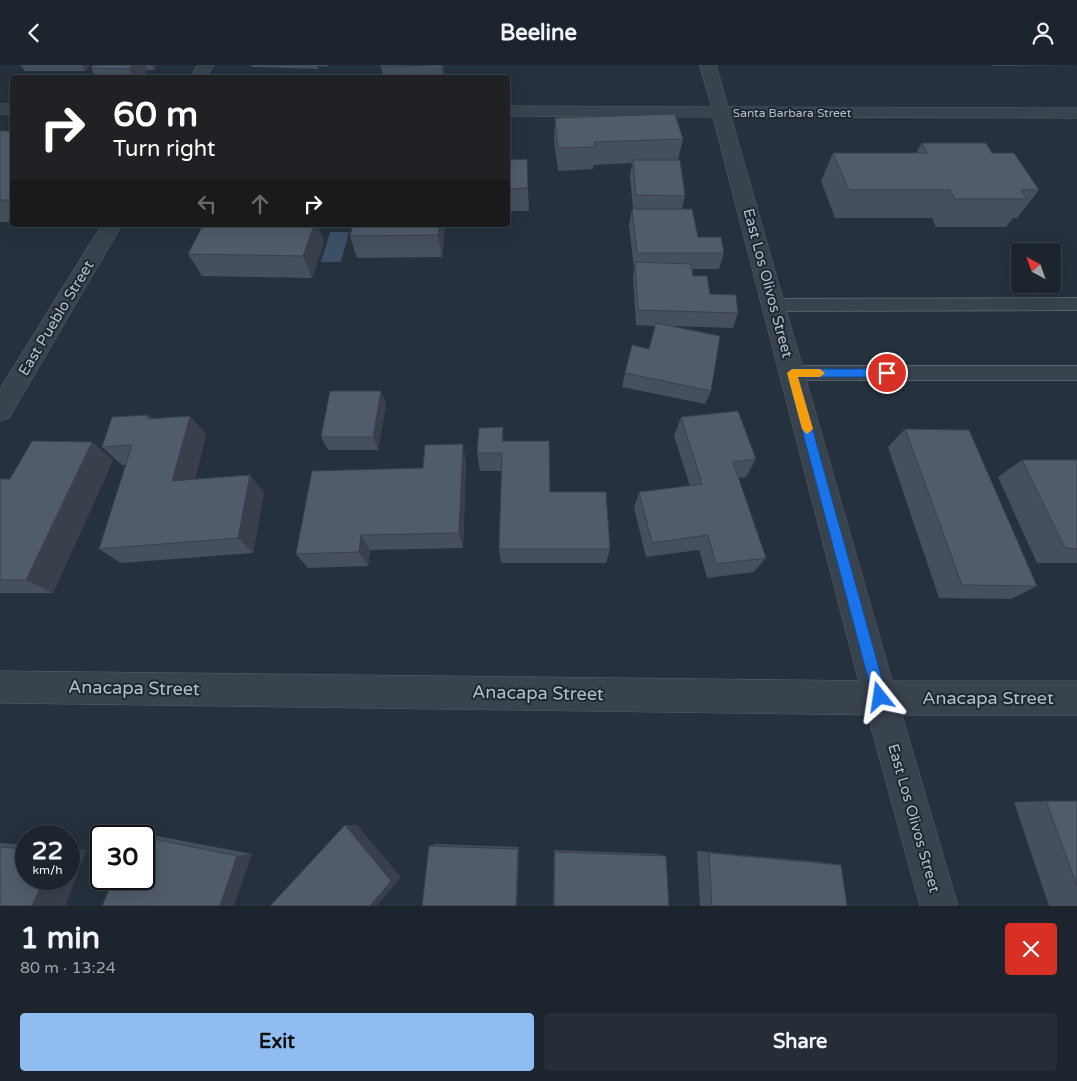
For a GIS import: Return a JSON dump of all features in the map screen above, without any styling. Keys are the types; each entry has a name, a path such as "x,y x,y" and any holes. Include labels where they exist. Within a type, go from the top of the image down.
{"street":[{"name":"East Los Olivos Street","path":"708,65 880,697 939,906"},
{"name":"Santa Barbara Street","path":"510,111 1077,113"},
{"name":"East Pueblo Street","path":"0,411 111,227"},
{"name":"Anacapa Street","path":"0,687 1077,698"}],"lane":[{"path":"773,305 1077,305"},
{"path":"792,373 1077,373"}],"water":[{"path":"330,232 349,232 341,262 321,262"}],"building":[{"path":"93,65 132,65 129,69 91,68"},
{"path":"381,65 431,65 380,67"},
{"path":"675,114 683,139 594,142 595,147 558,148 555,118"},
{"path":"0,131 10,131 10,200 0,200"},
{"path":"922,143 986,143 992,153 1014,153 1039,190 1021,190 1027,199 955,199 950,190 849,190 833,153 927,153"},
{"path":"527,159 528,188 510,189 510,160"},
{"path":"633,160 680,160 685,196 636,195"},
{"path":"632,209 692,209 698,237 721,237 724,253 637,253"},
{"path":"202,227 313,227 303,256 188,254"},
{"path":"352,227 439,227 438,235 350,236"},
{"path":"635,262 691,264 693,276 707,276 710,294 736,295 738,313 638,310"},
{"path":"656,323 720,336 711,391 625,373 632,345 649,349"},
{"path":"330,391 381,391 373,437 321,437"},
{"path":"738,411 756,459 733,462 766,558 716,564 708,535 652,543 639,492 702,484 681,417"},
{"path":"148,415 147,419 190,416 172,481 250,475 238,538 99,549 132,445 102,447 112,417"},
{"path":"503,427 502,441 549,441 550,492 606,492 610,549 499,549 502,453 477,453 479,428"},
{"path":"905,429 969,430 1037,586 962,585"},
{"path":"32,441 92,442 26,580 0,580 0,479 10,479"},
{"path":"463,444 459,533 361,535 359,552 296,554 312,471 423,468 425,445"},
{"path":"1022,460 1077,460 1077,549 1065,548"},
{"path":"1046,801 1077,801 1077,886"},
{"path":"345,825 391,881 370,906 270,906"},
{"path":"155,839 237,856 220,906 102,906 109,890 155,890"},
{"path":"429,846 518,849 516,906 422,906"},
{"path":"0,847 15,848 15,890 39,890 32,906 0,906"},
{"path":"555,852 666,856 669,906 554,906"},
{"path":"709,853 841,865 847,906 712,906"}],"slow traffic":[{"path":"807,429 792,373 820,373"}],"route":[{"path":"880,697 792,373 887,373"}]}
